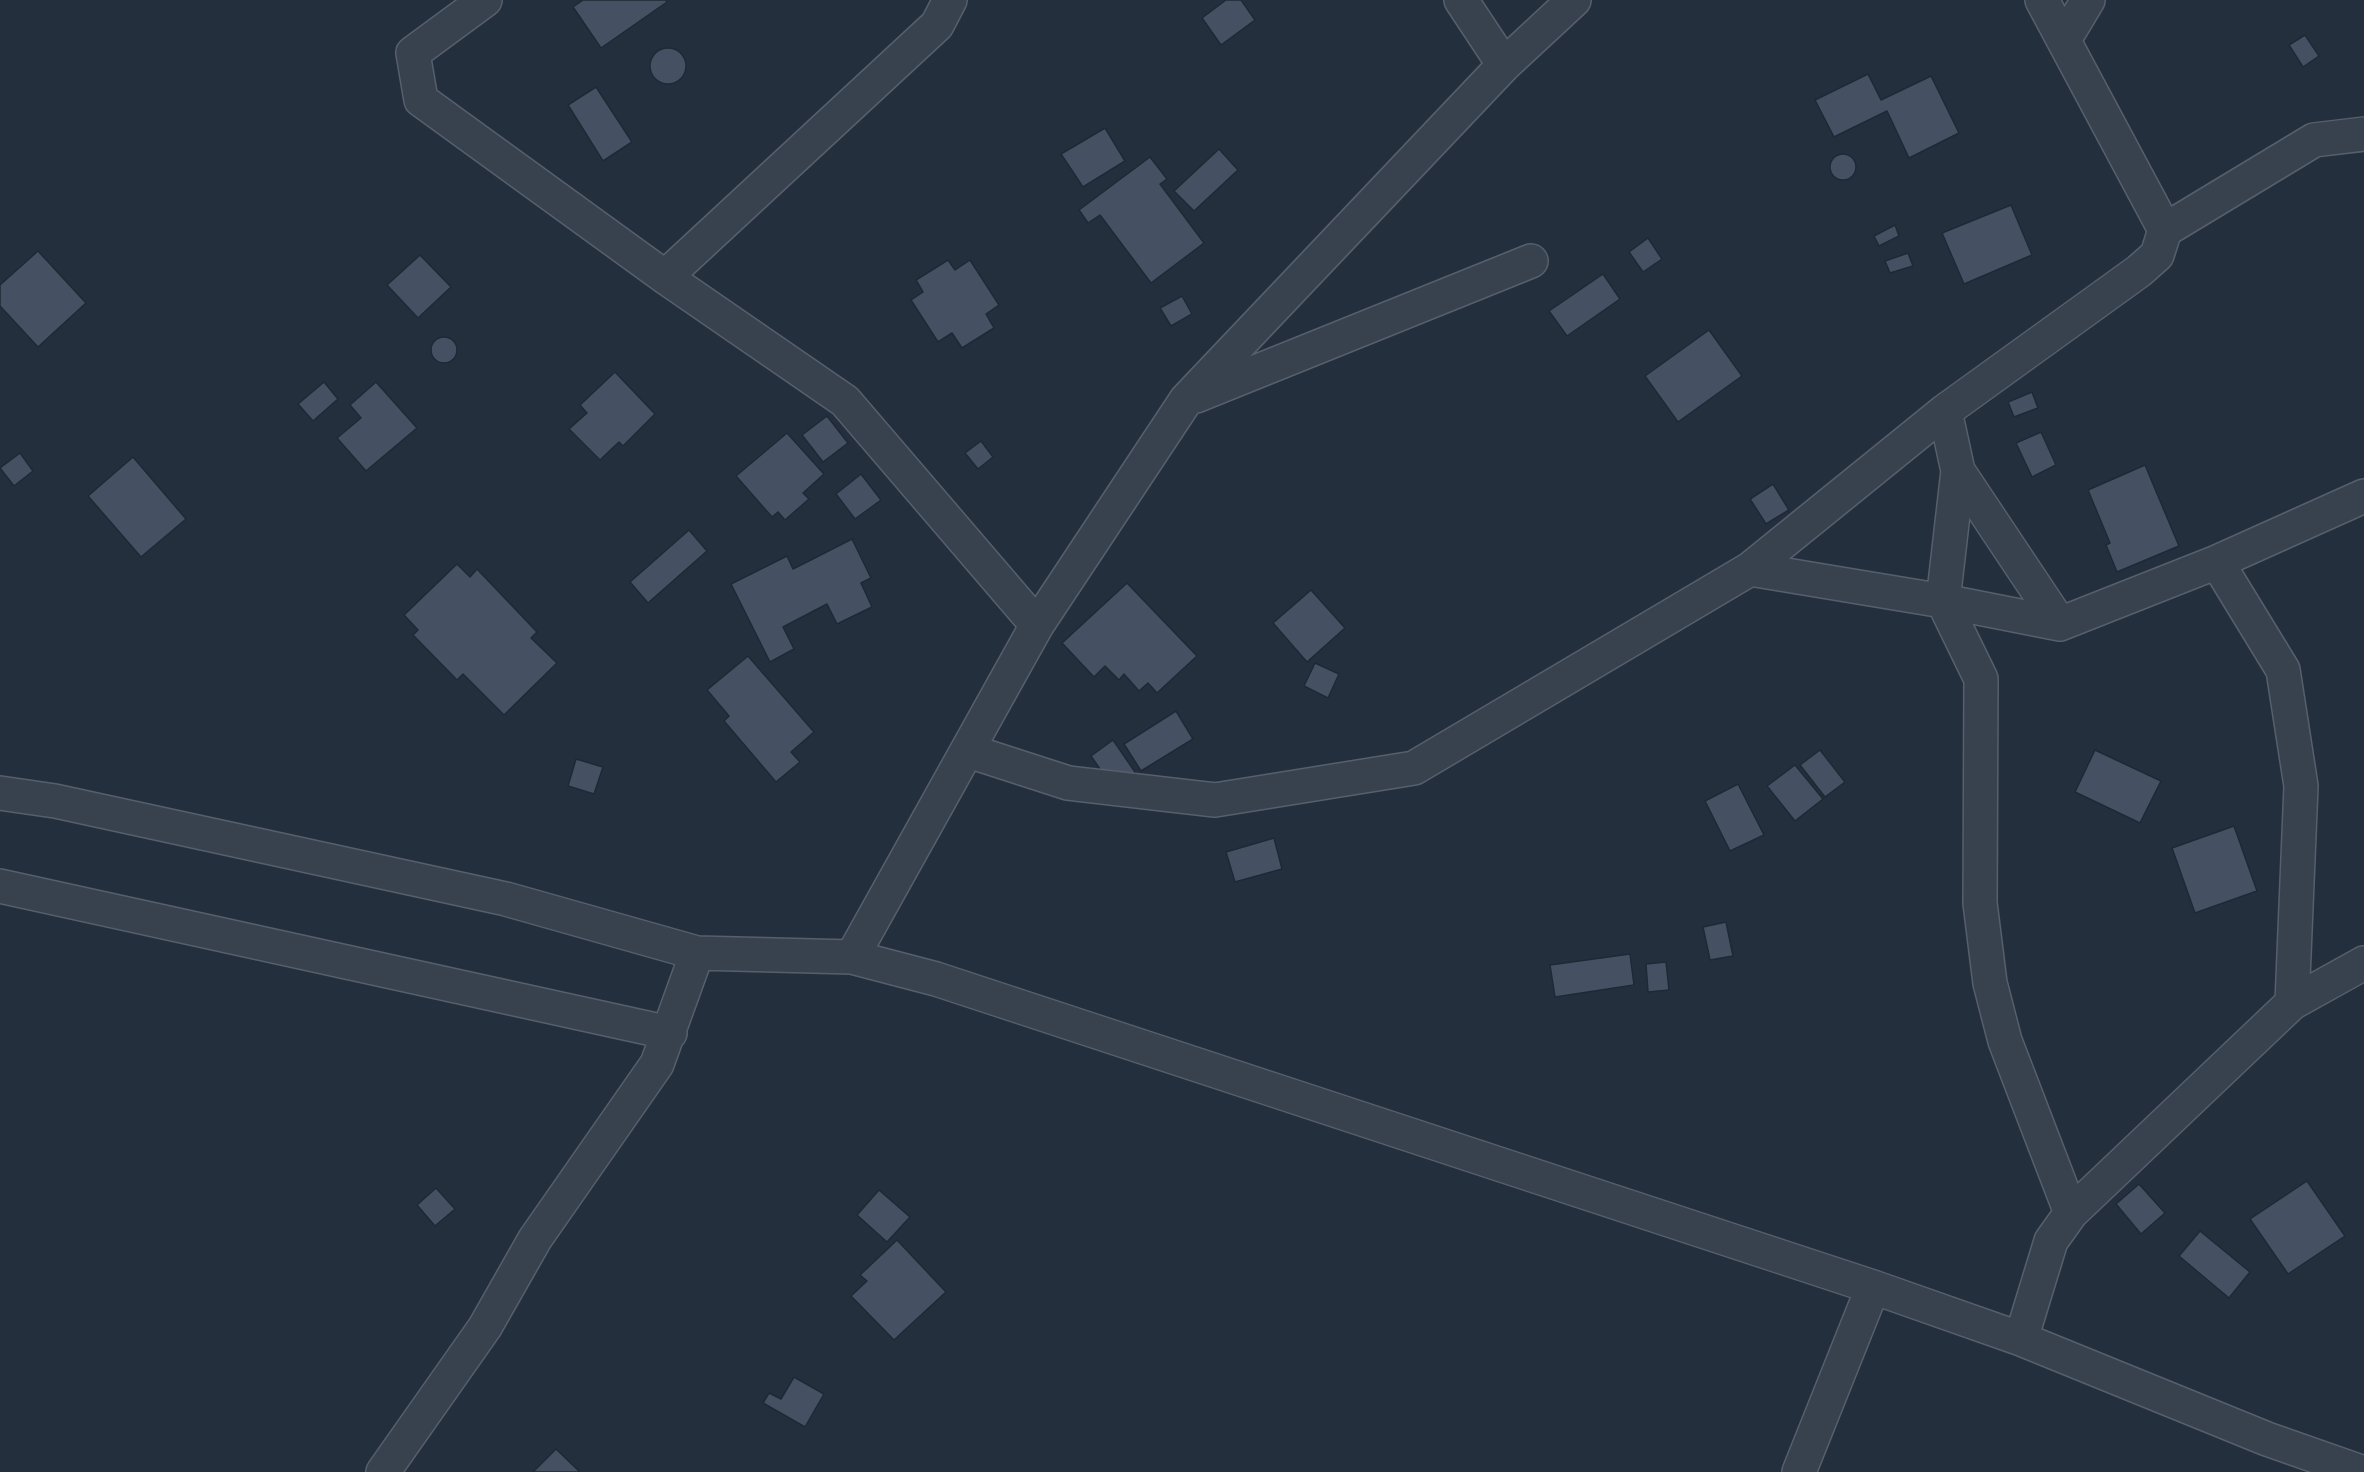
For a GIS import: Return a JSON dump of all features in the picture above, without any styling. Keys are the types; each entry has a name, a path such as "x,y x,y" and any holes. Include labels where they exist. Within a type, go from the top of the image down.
{"street":[{"path":"485,0 413,53 421,100 665,277 845,401 1037,625"},
{"path":"665,277 938,25 950,0"},
{"path":"1461,0 1504,65"},
{"path":"852,957 969,751 1037,625 1186,400 1504,65 1574,0"},
{"path":"2042,0 2165,230"},
{"path":"2064,40 2088,0"},
{"path":"969,751 1068,783 1215,800 1414,768 1750,569 1945,411 2139,271 2157,255 2165,230 2314,140 2364,134"},
{"path":"1186,400 1531,261"},
{"path":"1945,411 1958,471 1943,601 1981,679 1980,903 1990,982 2006,1041 2071,1213"},
{"path":"1958,471 2060,624"},
{"path":"1750,569 1943,601 2060,624 2217,562 2364,496"},
{"path":"2217,562 2283,670 2301,786 2292,1003"},
{"path":"0,793 56,801 506,899 697,953 852,957 958,986 1873,1287 2021,1339 2267,1439 2361,1472"},
{"path":"0,886 670,1033"},
{"path":"383,1472 485,1327 535,1239 650,1076 670,1033 697,953"},
{"path":"2021,1339 2051,1241 2071,1213 2292,1003 2364,963"},
{"path":"1799,1472 1873,1287"}],"building":[{"path":"583,0 666,0 667,2 601,48 573,7"},
{"path":"1226,0 1241,0 1255,20 1221,45 1202,18"},
{"path":"2305,35 2319,56 2303,67 2289,45"},
{"path":"668,48 681,53 686,66 681,79 668,84 655,79 650,66 655,53"},
{"path":"1868,74 1881,100 1931,76 1959,133 1909,158 1887,111 1834,137 1815,100"},
{"path":"596,87 632,142 603,161 568,105"},
{"path":"1105,128 1125,161 1083,187 1061,154"},
{"path":"1219,149 1238,170 1194,211 1174,191"},
{"path":"1843,154 1852,158 1856,167 1852,176 1843,180 1834,176 1830,167 1834,158"},
{"path":"1150,157 1167,179 1160,184 1204,243 1151,283 1100,215 1088,223 1079,210"},
{"path":"2011,205 2032,255 1964,284 1942,233"},
{"path":"1895,225 1899,236 1879,246 1874,236"},
{"path":"1648,238 1662,259 1643,272 1629,252"},
{"path":"38,251 86,303 38,347 0,306 0,285"},
{"path":"1908,253 1913,266 1890,273 1885,261"},
{"path":"420,255 451,287 418,318 387,285"},
{"path":"948,260 955,270 970,260 999,305 986,314 994,328 962,348 952,333 938,342 911,300 923,292 916,280"},
{"path":"1603,274 1620,299 1567,336 1549,311"},
{"path":"1182,296 1192,314 1171,326 1160,308"},
{"path":"1709,330 1742,376 1678,422 1645,376"},
{"path":"444,337 453,341 457,350 453,359 444,363 435,359 431,350 435,341"},
{"path":"615,372 655,414 623,446 619,442 600,460 569,429 587,413 580,405"},
{"path":"324,382 338,399 313,421 298,404"},
{"path":"376,382 417,428 366,471 337,438 361,418 350,405"},
{"path":"2032,392 2038,408 2014,417 2008,402"},
{"path":"827,416 848,443 823,462 802,435"},
{"path":"2041,432 2056,465 2032,477 2016,443"},
{"path":"787,433 824,474 803,493 809,499 785,520 778,512 772,517 736,476"},
{"path":"981,441 993,457 978,469 965,453"},
{"path":"20,453 33,471 14,486 0,468"},
{"path":"133,457 186,519 141,557 88,496"},
{"path":"2145,465 2179,546 2117,572 2106,545 2110,543 2088,490"},
{"path":"861,474 881,500 855,519 836,494"},
{"path":"1773,484 1789,510 1766,524 1750,499"},
{"path":"689,530 707,551 648,603 630,582"},
{"path":"852,539 871,578 861,583 872,607 837,624 827,604 783,627 794,649 770,662 731,584 787,556 793,569"},
{"path":"457,564 470,577 477,569 537,632 531,638 557,663 504,715 463,674 457,680 413,635 418,630 404,615"},
{"path":"1127,583 1197,656 1157,693 1148,683 1139,691 1124,674 1119,680 1105,666 1094,677 1062,643"},
{"path":"1311,590 1345,628 1307,662 1273,623"},
{"path":"748,656 814,732 791,752 800,762 776,782 724,721 729,716 707,690"},
{"path":"1315,663 1339,674 1328,698 1304,686"},
{"path":"1176,711 1193,739 1141,771 1124,744"},
{"path":"1113,740 1135,772 1113,788 1091,756"},
{"path":"1820,750 1845,782 1825,797 1800,765"},
{"path":"2095,750 2161,781 2140,823 2075,792"},
{"path":"576,759 603,767 594,794 568,786"},
{"path":"1795,765 1823,799 1795,821 1767,786"},
{"path":"1738,784 1764,835 1730,851 1705,801"},
{"path":"2234,826 2257,891 2195,913 2172,848"},
{"path":"1274,838 1282,869 1235,882 1226,852"},
{"path":"1726,922 1733,956 1710,960 1703,927"},
{"path":"1630,954 1634,985 1555,997 1550,965"},
{"path":"1666,962 1669,990 1648,992 1646,964"},
{"path":"2307,1181 2345,1236 2288,1274 2250,1219"},
{"path":"2139,1184 2165,1213 2141,1234 2116,1204"},
{"path":"436,1188 455,1209 435,1226 417,1205"},
{"path":"879,1190 910,1217 887,1242 857,1215"},
{"path":"2200,1231 2250,1272 2229,1298 2179,1256"},
{"path":"897,1240 946,1292 894,1340 851,1296 867,1281 860,1275"},
{"path":"794,1377 824,1394 805,1427 763,1403 769,1393 781,1399"},
{"path":"556,1449 580,1472 533,1472"}]}
